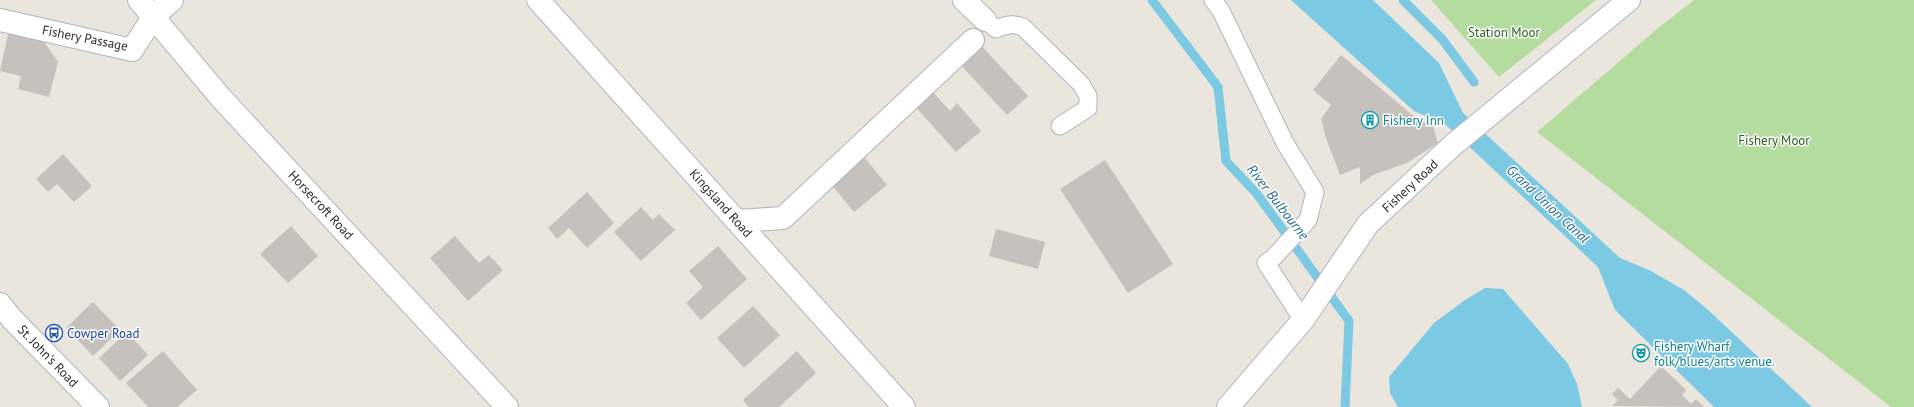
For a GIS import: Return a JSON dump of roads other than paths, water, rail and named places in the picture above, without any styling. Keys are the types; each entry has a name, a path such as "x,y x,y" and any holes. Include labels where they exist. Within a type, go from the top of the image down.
{"street":[{"name":"Horsecroft Road","path":"139,0 154,16 221,98 507,407"},
{"path":"154,16 172,0"},
{"name":"Kingsland Road","path":"538,0 904,407"},
{"path":"964,0 985,20"},
{"name":"Fishery Road","path":"1228,407 1304,320 1368,224 1453,145 1629,0"},
{"name":"Fishery Passage","path":"0,20 132,50 154,16"},
{"path":"737,221 783,218 973,40"},
{"name":"St. John's Road","path":"0,304 12,319 98,407"}],"lane":[{"path":"1213,0 1221,11 1284,143 1315,192 1308,220 1274,257 1266,263 1304,320"},
{"path":"985,20 996,29 1008,24 1016,24 1023,27 1081,84 1088,96 1088,108 1060,126"}],"water":[{"name":"Grand Union Canal","path":"1291,0 1373,0 1439,63 1463,113 1620,258 1649,270 1684,290 1707,309 1812,407 1714,407 1615,310 1598,267 1446,125 1414,111"},
{"path":"1485,288 1503,289 1568,364 1577,384 1582,407 1398,407 1390,393 1389,377 1434,323 1465,300"}],"waterway":[{"name":"River Bulbourne","path":"1152,0 1218,87 1226,161 1257,194 1349,321 1345,407"},
{"path":"1403,0 1442,39 1474,82"}],"place":[{"name":"Fishery Inn","path":"1370,120"},
{"name":"Cowper Road","path":"54,333"},
{"name":"Fishery Wharf folk/blues/arts venue.","path":"1641,353"}],"park label":[{"name":"Station Moor","path":"1504,32"},
{"name":"Fishery Moor","path":"1774,140"}]}
